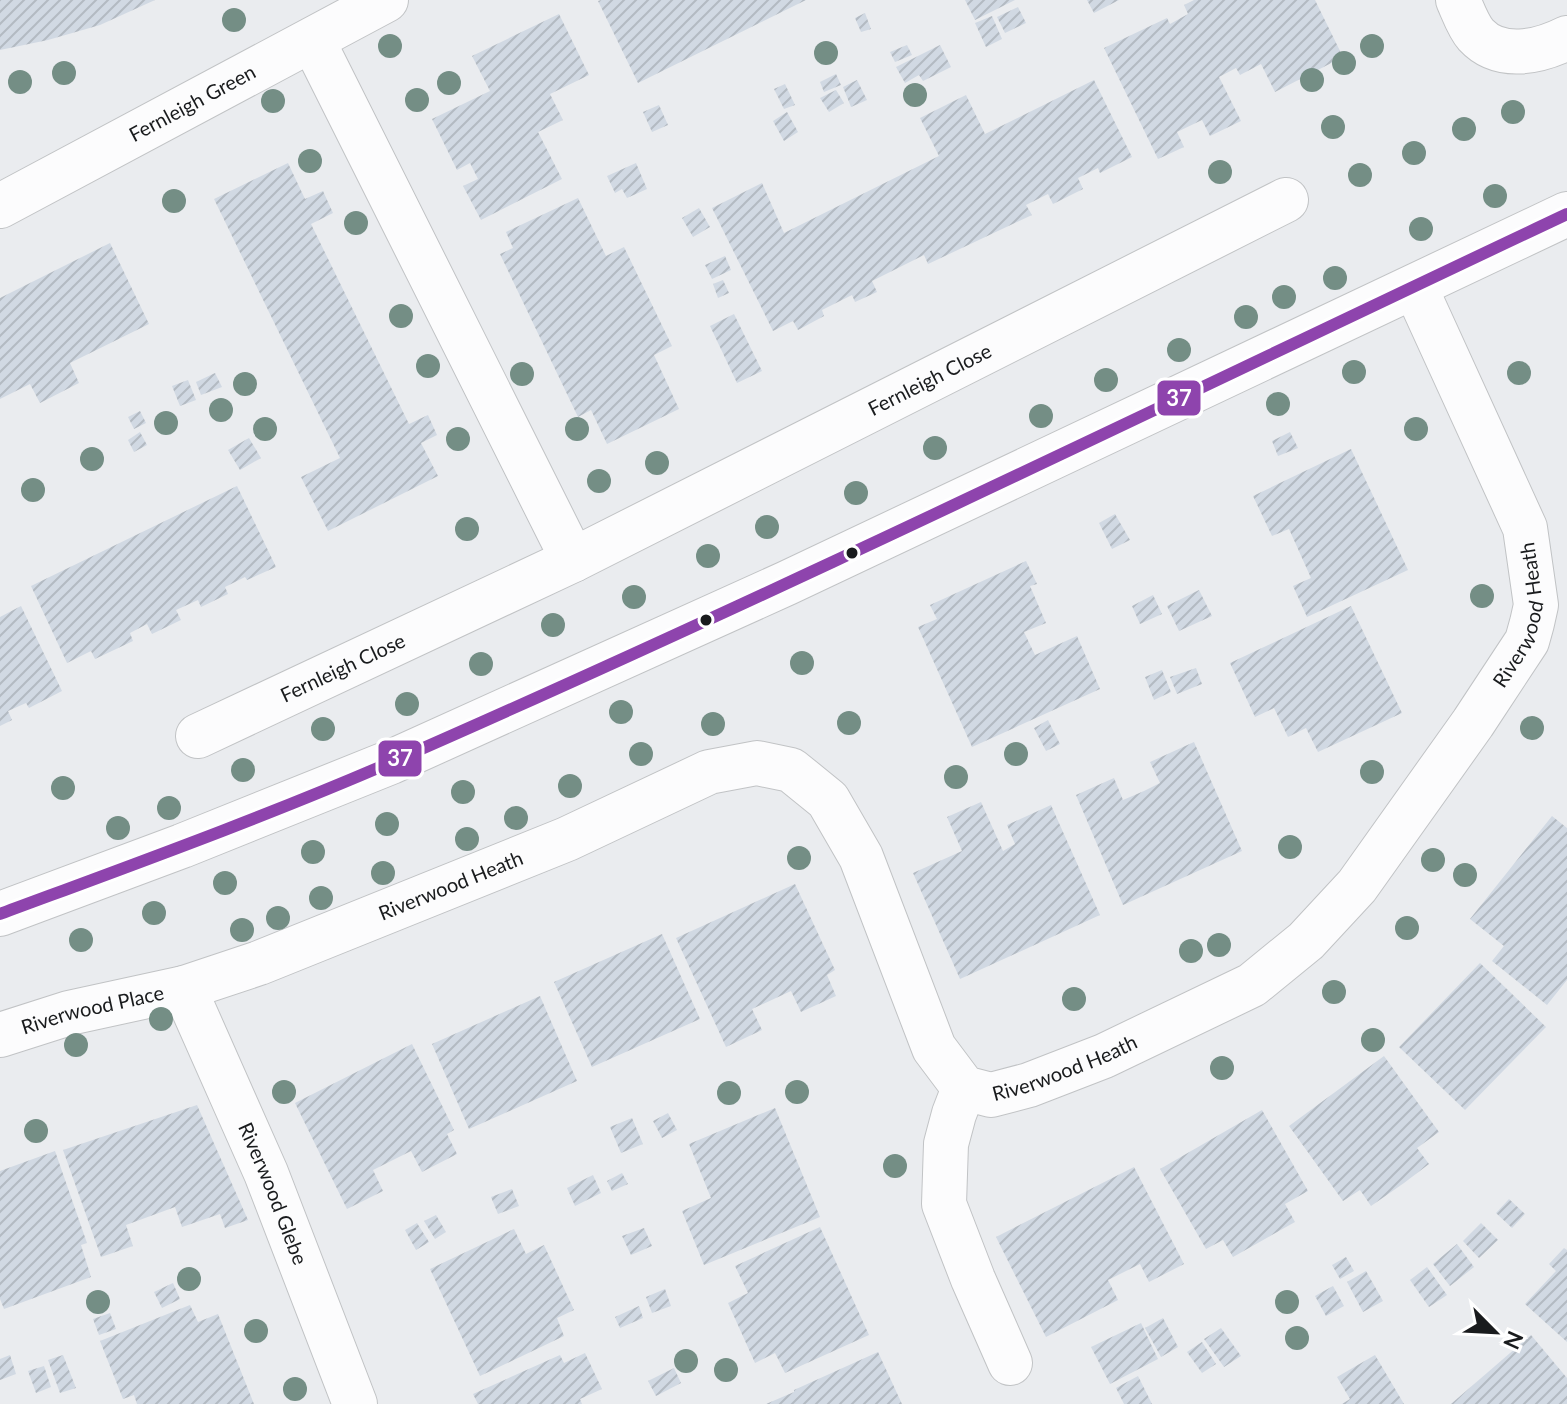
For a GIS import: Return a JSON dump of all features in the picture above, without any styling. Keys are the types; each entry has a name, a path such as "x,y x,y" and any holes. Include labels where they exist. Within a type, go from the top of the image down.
{"street":[{"name":"Fernleigh Green","path":"0,206 386,0"},
{"path":"1458,0 1475,34 1494,48 1517,52 1551,46 1567,38"},
{"path":"313,41 573,560"},
{"name":"Fernleigh Close","path":"198,736 573,560 1286,200"},
{"path":"0,914 182,846 391,762 787,583 1567,214"},
{"name":"Riverwood Heath","path":"184,988 259,963 567,839 709,772 757,763 791,770 828,800 861,857 934,1048 964,1088 991,1095 1029,1085 1104,1056 1252,985 1306,941 1357,886 1447,762 1527,641 1536,605 1525,528 1415,287"},
{"name":"Riverwood Place","path":"0,1035 69,1013 184,988"},
{"name":"Riverwood Glebe","path":"184,988 266,1173 355,1404"},
{"path":"964,1088 946,1144 944,1204 1010,1363"}],"building":[{"path":"0,0 155,0 100,25 0,50"},
{"path":"806,0 638,83 598,1"},
{"path":"965,0 1015,0 975,20"},
{"path":"1087,0 1119,0 1094,13"},
{"path":"1194,0 1315,0 1343,57 1275,92 1261,64 1240,75 1236,68 1219,77 1241,121 1210,136 1202,120 1177,132 1184,147 1158,159 1104,48 1167,18 1170,24 1188,14 1184,5"},
{"path":"1018,7 1026,23 1005,33 997,17"},
{"path":"865,13 871,29 861,32 855,18"},
{"path":"559,14 589,75 550,94 563,120 538,132 562,179 481,220 463,186 478,179 470,163 457,170 432,119 490,91 472,56"},
{"path":"992,16 1002,39 986,47 975,23"},
{"path":"907,45 912,55 895,62 890,52"},
{"path":"940,45 951,67 923,81 919,75 905,83 896,67"},
{"path":"836,74 841,85 824,92 820,82"},
{"path":"857,80 867,100 851,107 843,87"},
{"path":"1094,80 1132,157 1100,173 1098,168 1078,178 1083,189 1053,204 1048,194 1026,205 1032,215 928,264 924,255 872,281 877,292 855,302 852,295 822,310 824,316 798,330 793,321 773,331 712,208 762,183 784,233 939,156 920,118 966,95 985,134"},
{"path":"785,84 795,105 784,109 774,89"},
{"path":"836,90 844,103 829,112 820,98"},
{"path":"659,105 668,125 652,132 643,112"},
{"path":"787,112 798,132 784,141 773,121"},
{"path":"288,163 305,199 323,191 333,213 311,224 409,424 428,415 437,435 421,443 438,476 328,531 301,477 340,458 214,199"},
{"path":"636,163 647,189 627,198 622,189 615,193 607,176"},
{"path":"578,198 606,256 624,247 672,346 654,355 679,409 607,444 591,410 578,417 500,254 513,248 506,232"},
{"path":"699,208 710,227 693,237 682,218"},
{"path":"110,243 149,324 70,363 79,383 40,403 30,384 0,399 0,298"},
{"path":"725,256 731,270 712,279 705,265"},
{"path":"723,280 729,293 718,298 713,284"},
{"path":"734,314 762,371 737,383 710,326"},
{"path":"215,373 222,387 201,395 196,382"},
{"path":"188,380 196,400 180,406 172,386"},
{"path":"140,411 146,423 134,429 128,417"},
{"path":"140,432 147,445 134,452 128,440"},
{"path":"1290,432 1298,448 1278,456 1272,441"},
{"path":"249,438 261,458 240,470 228,450"},
{"path":"1351,449 1408,570 1307,617 1293,586 1311,578 1289,529 1272,536 1253,496"},
{"path":"237,486 276,567 225,587 228,594 201,607 198,600 176,610 181,620 152,634 147,624 130,633 133,641 95,659 91,651 67,663 31,586"},
{"path":"1115,514 1130,540 1112,549 1099,523"},
{"path":"1026,561 1037,584 1030,586 1046,623 1024,632 1035,655 1077,636 1100,689 972,747 918,627 937,619 930,605"},
{"path":"1199,590 1212,616 1179,631 1167,606"},
{"path":"1153,595 1162,614 1140,624 1132,606"},
{"path":"21,606 62,691 29,708 26,703 8,711 12,720 0,726 0,617"},
{"path":"1351,606 1402,713 1318,752 1306,728 1288,737 1274,708 1255,717 1230,663"},
{"path":"1196,668 1202,684 1177,694 1170,677"},
{"path":"1162,670 1171,692 1154,700 1145,677"},
{"path":"1048,720 1060,744 1046,751 1034,728"},
{"path":"1194,742 1242,851 1123,905 1076,795 1114,778 1123,800 1144,791 1160,783 1150,762"},
{"path":"981,802 1003,851 1015,844 1007,825 1051,805 1100,915 960,979 913,873 962,851 947,817"},
{"path":"1552,816 1567,828 1567,980 1547,1005 1492,961 1504,946 1470,919"},
{"path":"795,884 835,970 827,975 836,996 801,1012 791,991 752,1009 762,1030 726,1047 676,938"},
{"path":"662,934 700,1019 592,1067 554,982"},
{"path":"1480,963 1546,1027 1465,1110 1399,1047"},
{"path":"540,996 577,1081 469,1129 432,1044"},
{"path":"412,1044 454,1130 447,1134 457,1154 422,1172 411,1151 373,1170 383,1191 347,1209 295,1103"},
{"path":"1384,1056 1439,1132 1417,1148 1429,1164 1404,1183 1371,1206 1360,1190 1343,1201 1289,1126"},
{"path":"197,1105 248,1220 225,1228 220,1214 182,1227 175,1207 126,1225 133,1246 101,1257 63,1150"},
{"path":"775,1108 820,1217 704,1265 682,1211 711,1198 689,1144"},
{"path":"1262,1110 1308,1191 1285,1204 1295,1222 1233,1257 1223,1240 1206,1249 1160,1169"},
{"path":"668,1113 677,1130 662,1138 653,1121"},
{"path":"632,1118 643,1144 621,1153 610,1127"},
{"path":"55,1151 87,1243 81,1245 91,1277 4,1309 0,1299 0,1171"},
{"path":"1134,1167 1184,1264 1149,1282 1140,1264 1108,1280 1118,1300 1046,1337 996,1237"},
{"path":"622,1173 628,1184 612,1191 607,1181"},
{"path":"593,1175 601,1193 575,1206 567,1188"},
{"path":"512,1189 519,1206 498,1214 491,1197"},
{"path":"1509,1199 1525,1214 1512,1228 1496,1213"},
{"path":"436,1215 446,1232 435,1239 424,1221"},
{"path":"417,1223 429,1242 416,1250 405,1230"},
{"path":"1481,1223 1498,1240 1479,1258 1463,1241"},
{"path":"820,1227 869,1335 785,1373 775,1353 755,1363 728,1303 748,1293 735,1266"},
{"path":"644,1228 652,1246 631,1255 622,1236"},
{"path":"514,1229 526,1254 544,1245 574,1310 557,1318 564,1336 480,1376 430,1269"},
{"path":"1457,1244 1474,1267 1450,1286 1433,1264"},
{"path":"1564,1248 1567,1250 1567,1342 1525,1304 1556,1271 1549,1264"},
{"path":"1346,1257 1354,1271 1340,1279 1332,1265"},
{"path":"1427,1267 1447,1295 1429,1307 1410,1280"},
{"path":"1366,1271 1383,1301 1363,1312 1347,1282"},
{"path":"173,1283 180,1299 162,1308 154,1292"},
{"path":"1333,1286 1344,1306 1326,1316 1315,1296"},
{"path":"665,1289 671,1306 652,1313 646,1297"},
{"path":"190,1305 198,1322 218,1314 254,1404 137,1404 134,1395 123,1399 100,1341"},
{"path":"639,1306 643,1318 620,1328 615,1317"},
{"path":"110,1313 116,1329 99,1335 93,1319"},
{"path":"1163,1318 1178,1347 1161,1357 1145,1328"},
{"path":"1141,1323 1158,1359 1110,1384 1091,1347"},
{"path":"1221,1328 1241,1356 1224,1367 1204,1339"},
{"path":"1531,1335 1567,1378 1567,1404 1451,1404"},
{"path":"1202,1342 1216,1364 1202,1373 1187,1352"},
{"path":"878,1352 902,1404 766,1404 794,1390"},
{"path":"585,1353 602,1389 580,1399 582,1404 478,1404 473,1394 560,1355 564,1363"},
{"path":"10,1355 16,1374 0,1380 0,1359"},
{"path":"63,1355 76,1388 60,1393 48,1360"},
{"path":"1375,1355 1404,1404 1342,1404 1350,1399 1337,1377"},
{"path":"44,1366 51,1387 36,1393 28,1371"},
{"path":"674,1368 681,1383 656,1396 648,1381"},
{"path":"1138,1376 1152,1404 1124,1404 1116,1388"}],"transit line":[{"name":"37","path":"0,914 297,802 542,695 836,560 1567,214"}]}
